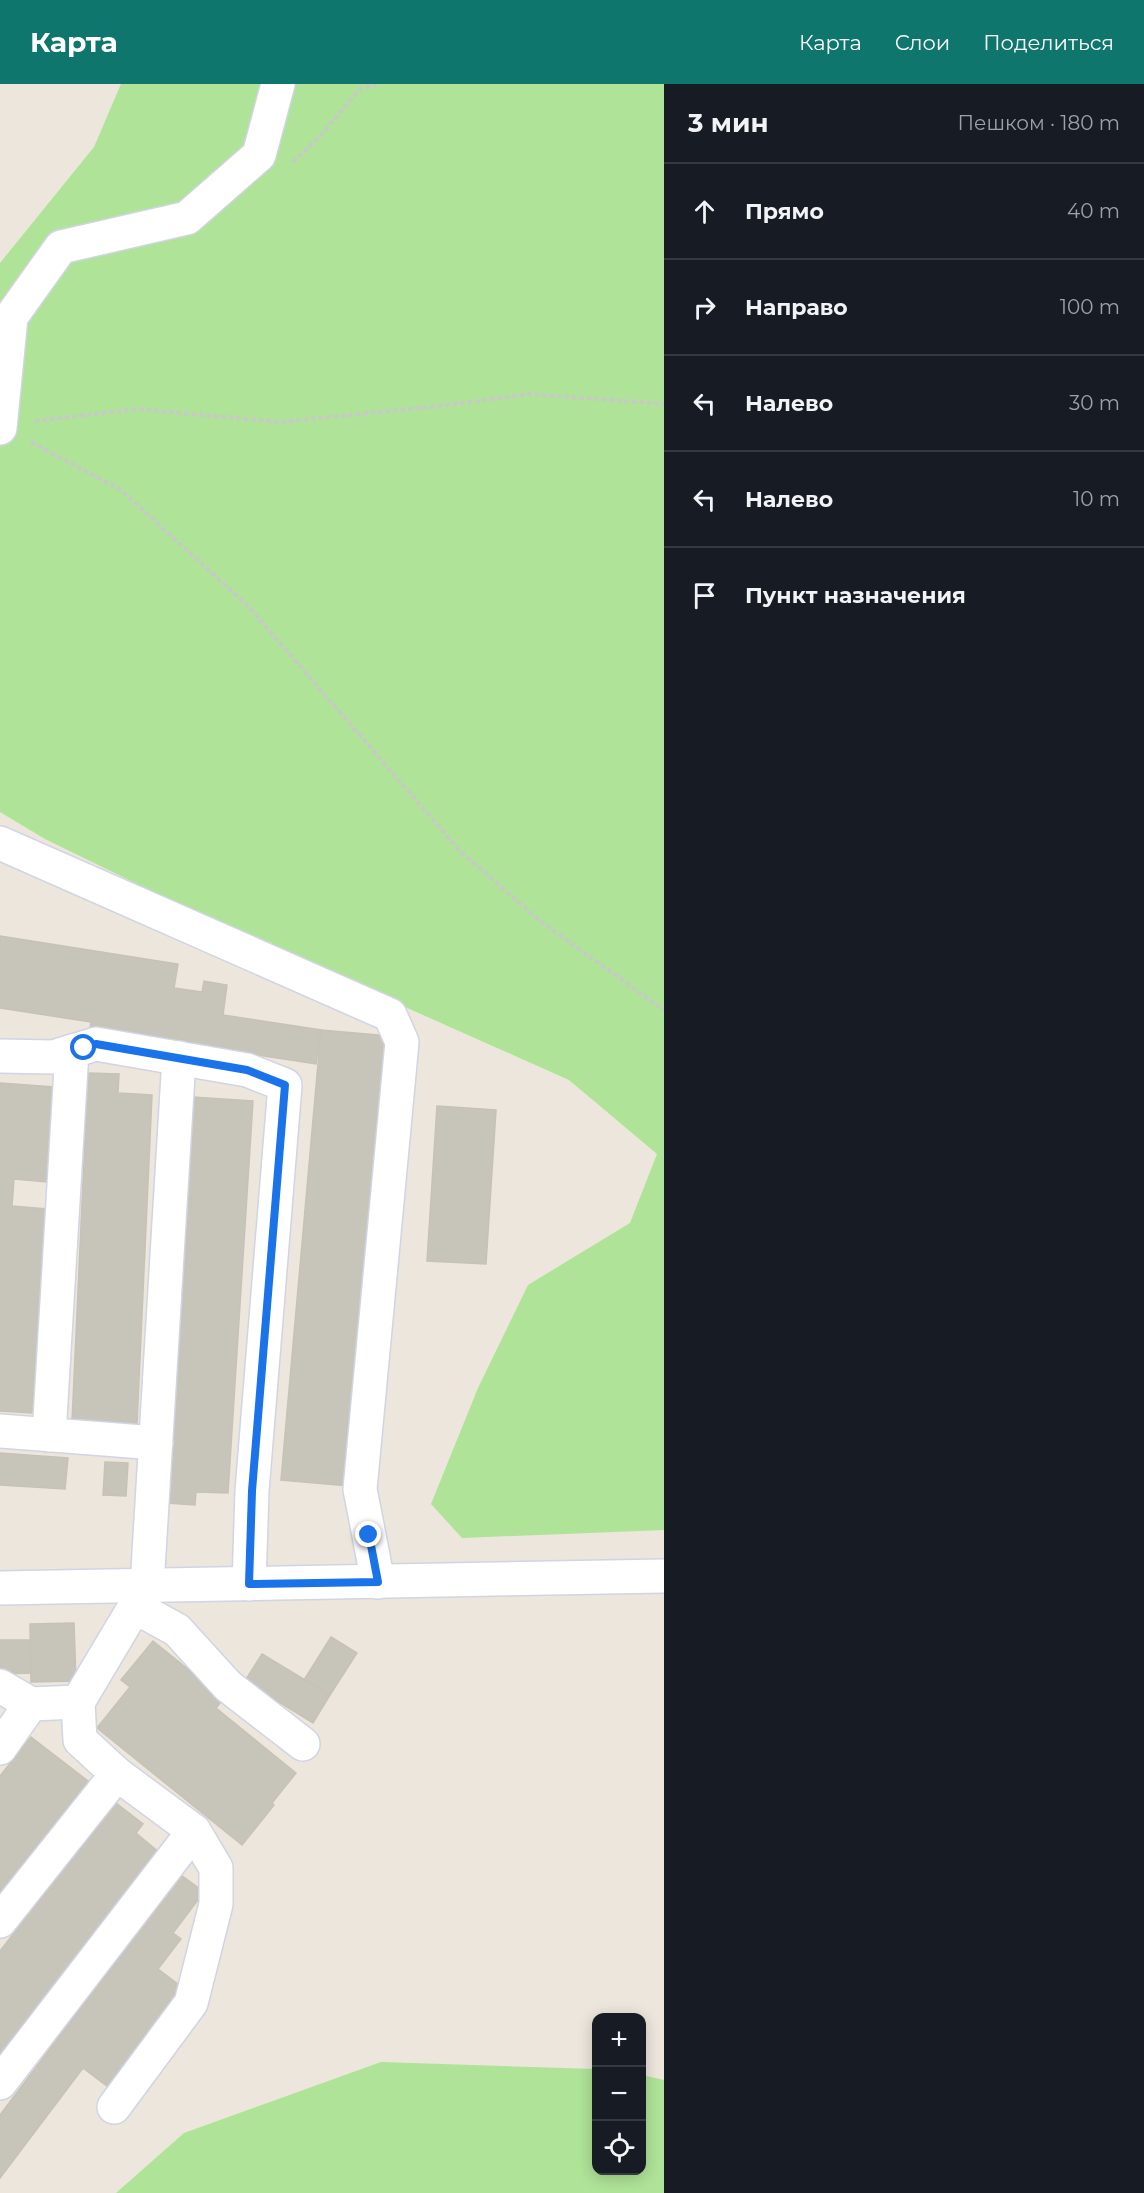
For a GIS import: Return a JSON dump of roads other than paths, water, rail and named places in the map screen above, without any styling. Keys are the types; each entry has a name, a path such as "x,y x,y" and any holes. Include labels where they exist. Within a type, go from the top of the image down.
{"street":[{"path":"0,426 11,317 61,247 187,218 259,155 278,84"},
{"path":"0,843 390,1015 402,1042 360,1489 378,1582"},
{"path":"0,1056 53,1057 96,1044 247,1070 285,1085 252,1491 249,1584"},
{"path":"49,1435 72,1051"},
{"path":"114,2107 191,2003 216,1904 216,1868 194,1831 117,1774 80,1740 78,1702 141,1597 156,1443 178,1058"},
{"path":"0,1431 156,1443"},
{"path":"0,1588 141,1597 249,1584 664,1576"},
{"path":"141,1597 177,1629 228,1686 303,1744"},
{"path":"0,1686 31,1704 78,1702"},
{"path":"0,1748 31,1704"},
{"path":"0,1921 117,1774"},
{"path":"0,2083 194,1831"}]}
